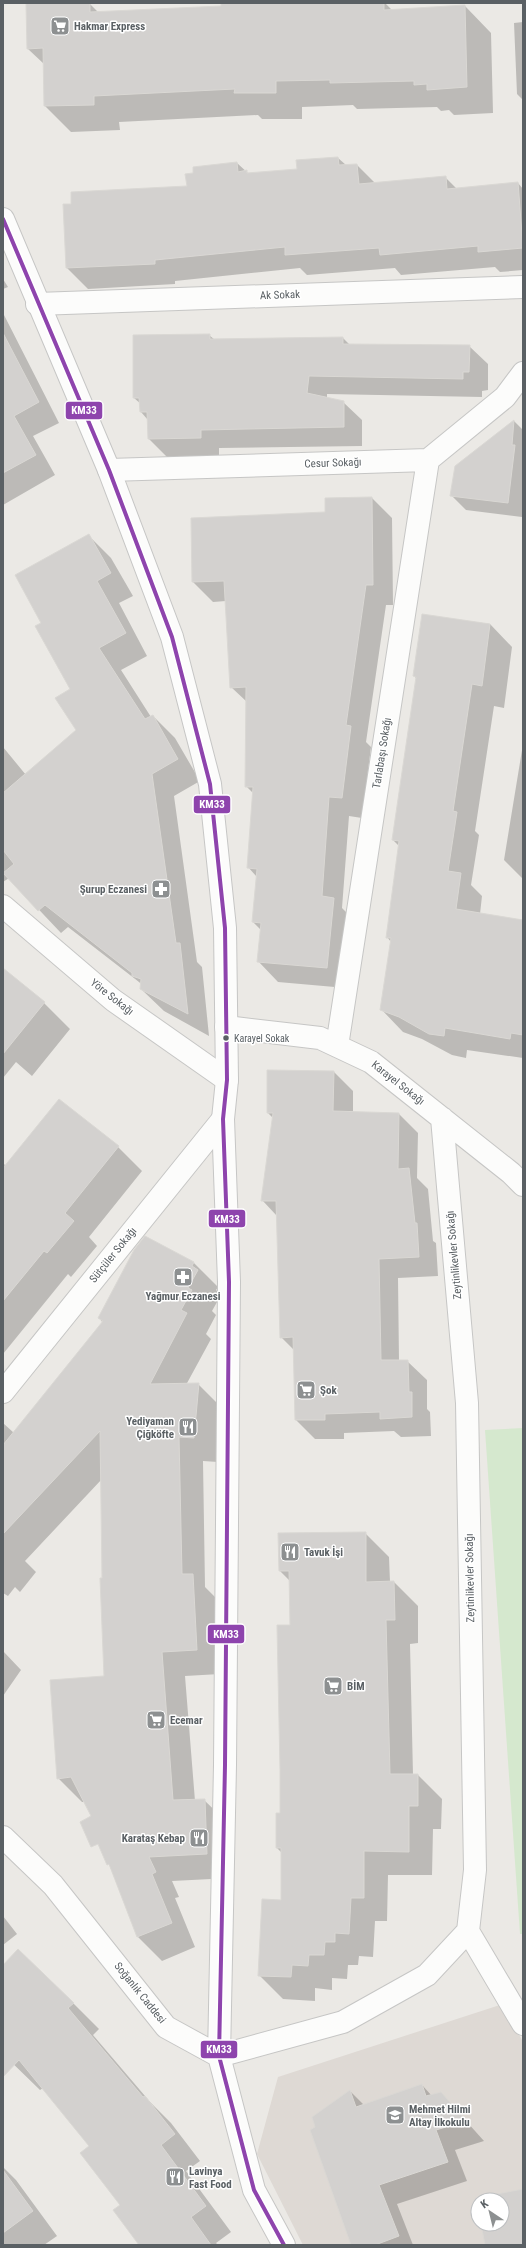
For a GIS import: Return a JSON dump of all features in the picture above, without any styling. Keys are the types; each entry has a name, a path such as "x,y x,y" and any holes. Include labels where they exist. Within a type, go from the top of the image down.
{"street":[{"path":"3,219 37,304 109,470 172,637 210,784 225,928 227,1080 223,1119 229,1290 225,1766 219,2056 254,2190 284,2245"},
{"name":"Ak Sokak","path":"37,304 523,287"},
{"path":"428,460 505,398 523,373"},
{"name":"Cesur Sokağı","path":"109,470 428,460"},
{"name":"Tarlabaşı Sokağı","path":"336,1046 428,460"},
{"name":"Yöre Sokağı","path":"3,906 113,1000 227,1080"},
{"name":"Karayel Sokağı","path":"226,1027 320,1038 371,1062 512,1173 523,1185"},
{"name":"Zeytinlikevler Sokağı","path":"442,1118 467,1403 475,1870 468,1931"},
{"name":"Sütçüler Sokağı","path":"3,1392 223,1119"},
{"name":"Soğanlık Caddesi","path":"3,1837 53,1885 166,2027 219,2056"},
{"path":"219,2056 343,2022 427,1975 468,1931 523,2024"}],"shaded area":[{"name":"Mehmet Hilmi Altay İlkokulu","path":"503,2004 523,2042 523,2245 303,2245 257,2154 278,2077"}],"green space":[{"path":"523,1428 523,1934 520,1934 485,1430"}],"building":[{"path":"26,3 90,3 90,12 221,6 221,3 384,3 384,10 465,5 467,87 427,90 427,84 414,85 414,81 330,83 330,80 276,81 276,93 234,93 235,89 94,96 94,105 44,106 43,48 27,49"},
{"path":"338,157 339,165 357,164 359,184 446,176 447,189 518,182 523,248 478,252 478,246 380,255 379,248 285,255 285,247 155,260 155,264 66,268 63,204 71,204 71,192 187,186 185,174 193,173 193,167 237,162 238,172 247,170 247,173 297,169 296,160"},
{"path":"3,333 39,402 14,416 36,455 3,473"},
{"path":"210,334 210,339 343,337 343,344 470,345 469,372 463,372 463,379 309,376 307,393 344,401 344,427 201,430 201,438 148,439 147,412 140,412 139,398 133,398 133,335"},
{"path":"514,420 512,445 515,445 508,503 450,496 455,466"},
{"path":"372,497 373,585 366,585 346,725 351,726 342,798 329,797 322,896 334,898 327,968 257,962 261,923 252,922 257,869 247,868 253,787 245,787 246,687 230,688 224,581 192,582 191,518 325,512 325,498"},
{"path":"89,534 111,573 97,581 126,633 99,648 145,719 153,715 178,759 152,774 176,943 180,943 188,1014 140,989 141,979 132,976 132,973 45,905 38,911 3,873 14,864 3,850 3,793 76,730 55,698 70,689 35,626 41,623 15,575"},
{"path":"422,614 490,624 482,686 472,684 453,811 457,812 448,871 461,873 456,909 523,920 523,1035 511,1033 510,1039 445,1028 444,1036 429,1034 399,1017 380,1010 391,938 386,938 399,841 392,840 416,677 413,676"},
{"path":"3,968 45,1002 3,1054"},
{"path":"267,1070 334,1071 333,1111 399,1113 398,1169 409,1168 415,1223 417,1223 419,1257 379,1259 381,1360 408,1360 409,1392 412,1392 412,1417 380,1419 380,1412 325,1414 325,1420 295,1420 293,1337 280,1338 276,1201 261,1201 273,1113 267,1113"},
{"path":"59,1099 119,1146 65,1213 74,1221 47,1253 44,1251 3,1301 3,1168"},
{"path":"145,1236 194,1262 192,1266 198,1270 188,1288 192,1290 181,1310 187,1313 150,1384 199,1383 194,1438 179,1437 182,1574 193,1574 197,1650 162,1652 173,1800 205,1799 207,1854 149,1857 156,1872 152,1874 172,1923 137,1937 109,1864 107,1865 98,1844 91,1847 80,1822 91,1816 71,1777 57,1779 50,1680 104,1676 100,1578 102,1578 100,1431 3,1534 3,1445 103,1321 98,1318 134,1250"},
{"path":"366,1532 366,1582 394,1581 395,1620 386,1620 390,1774 418,1774 418,1806 409,1806 409,1852 364,1851 364,1898 351,1898 349,1934 335,1933 335,1942 325,1942 324,1955 309,1955 308,1966 292,1965 291,1977 258,1976 262,1899 281,1900 281,1848 276,1848 276,1813 280,1813 277,1625 290,1625 289,1571 279,1571 278,1533"},
{"path":"18,1949 74,2003 68,2008 143,2097 145,2096 175,2134 161,2145 206,2206 191,2217 211,2245 139,2245 113,2210 120,2205 80,2153 89,2146 19,2060 3,2077 3,1965"},
{"path":"422,2084 426,2096 441,2092 466,2121 436,2130 448,2162 379,2185 399,2236 375,2245 351,2245 310,2130 315,2127 312,2117 350,2090 356,2107"},
{"path":"3,2170 33,2211 3,2233"},
{"path":"523,2189 523,2245 485,2245 483,2232 510,2232 510,2192 507,2192"}],"transit line":[{"name":"KM33","path":"3,219 109,470 172,637 210,784 225,928 227,1080 223,1119 229,1282 225,1765 219,2056 254,2190 284,2245"}],"place":[{"name":"Hakmar Express","path":"60,26"},
{"name":"Şurup Eczanesi","path":"161,889"},
{"name":"Karayel Sokak","path":"226,1038"},
{"name":"Yağmur Eczanesi","path":"183,1277"},
{"name":"Şok","path":"306,1390"},
{"name":"Yediyaman Çiğköfte","path":"188,1427"},
{"name":"Tavuk İşi","path":"290,1552"},
{"name":"BİM","path":"333,1686"},
{"name":"Ecemar","path":"156,1720"},
{"name":"Karataş Kebap","path":"199,1838"},
{"name":"Mehmet Hilmi Altay İlkokulu","path":"395,2115"},
{"name":"Lavinya Fast Food","path":"175,2177"}]}
